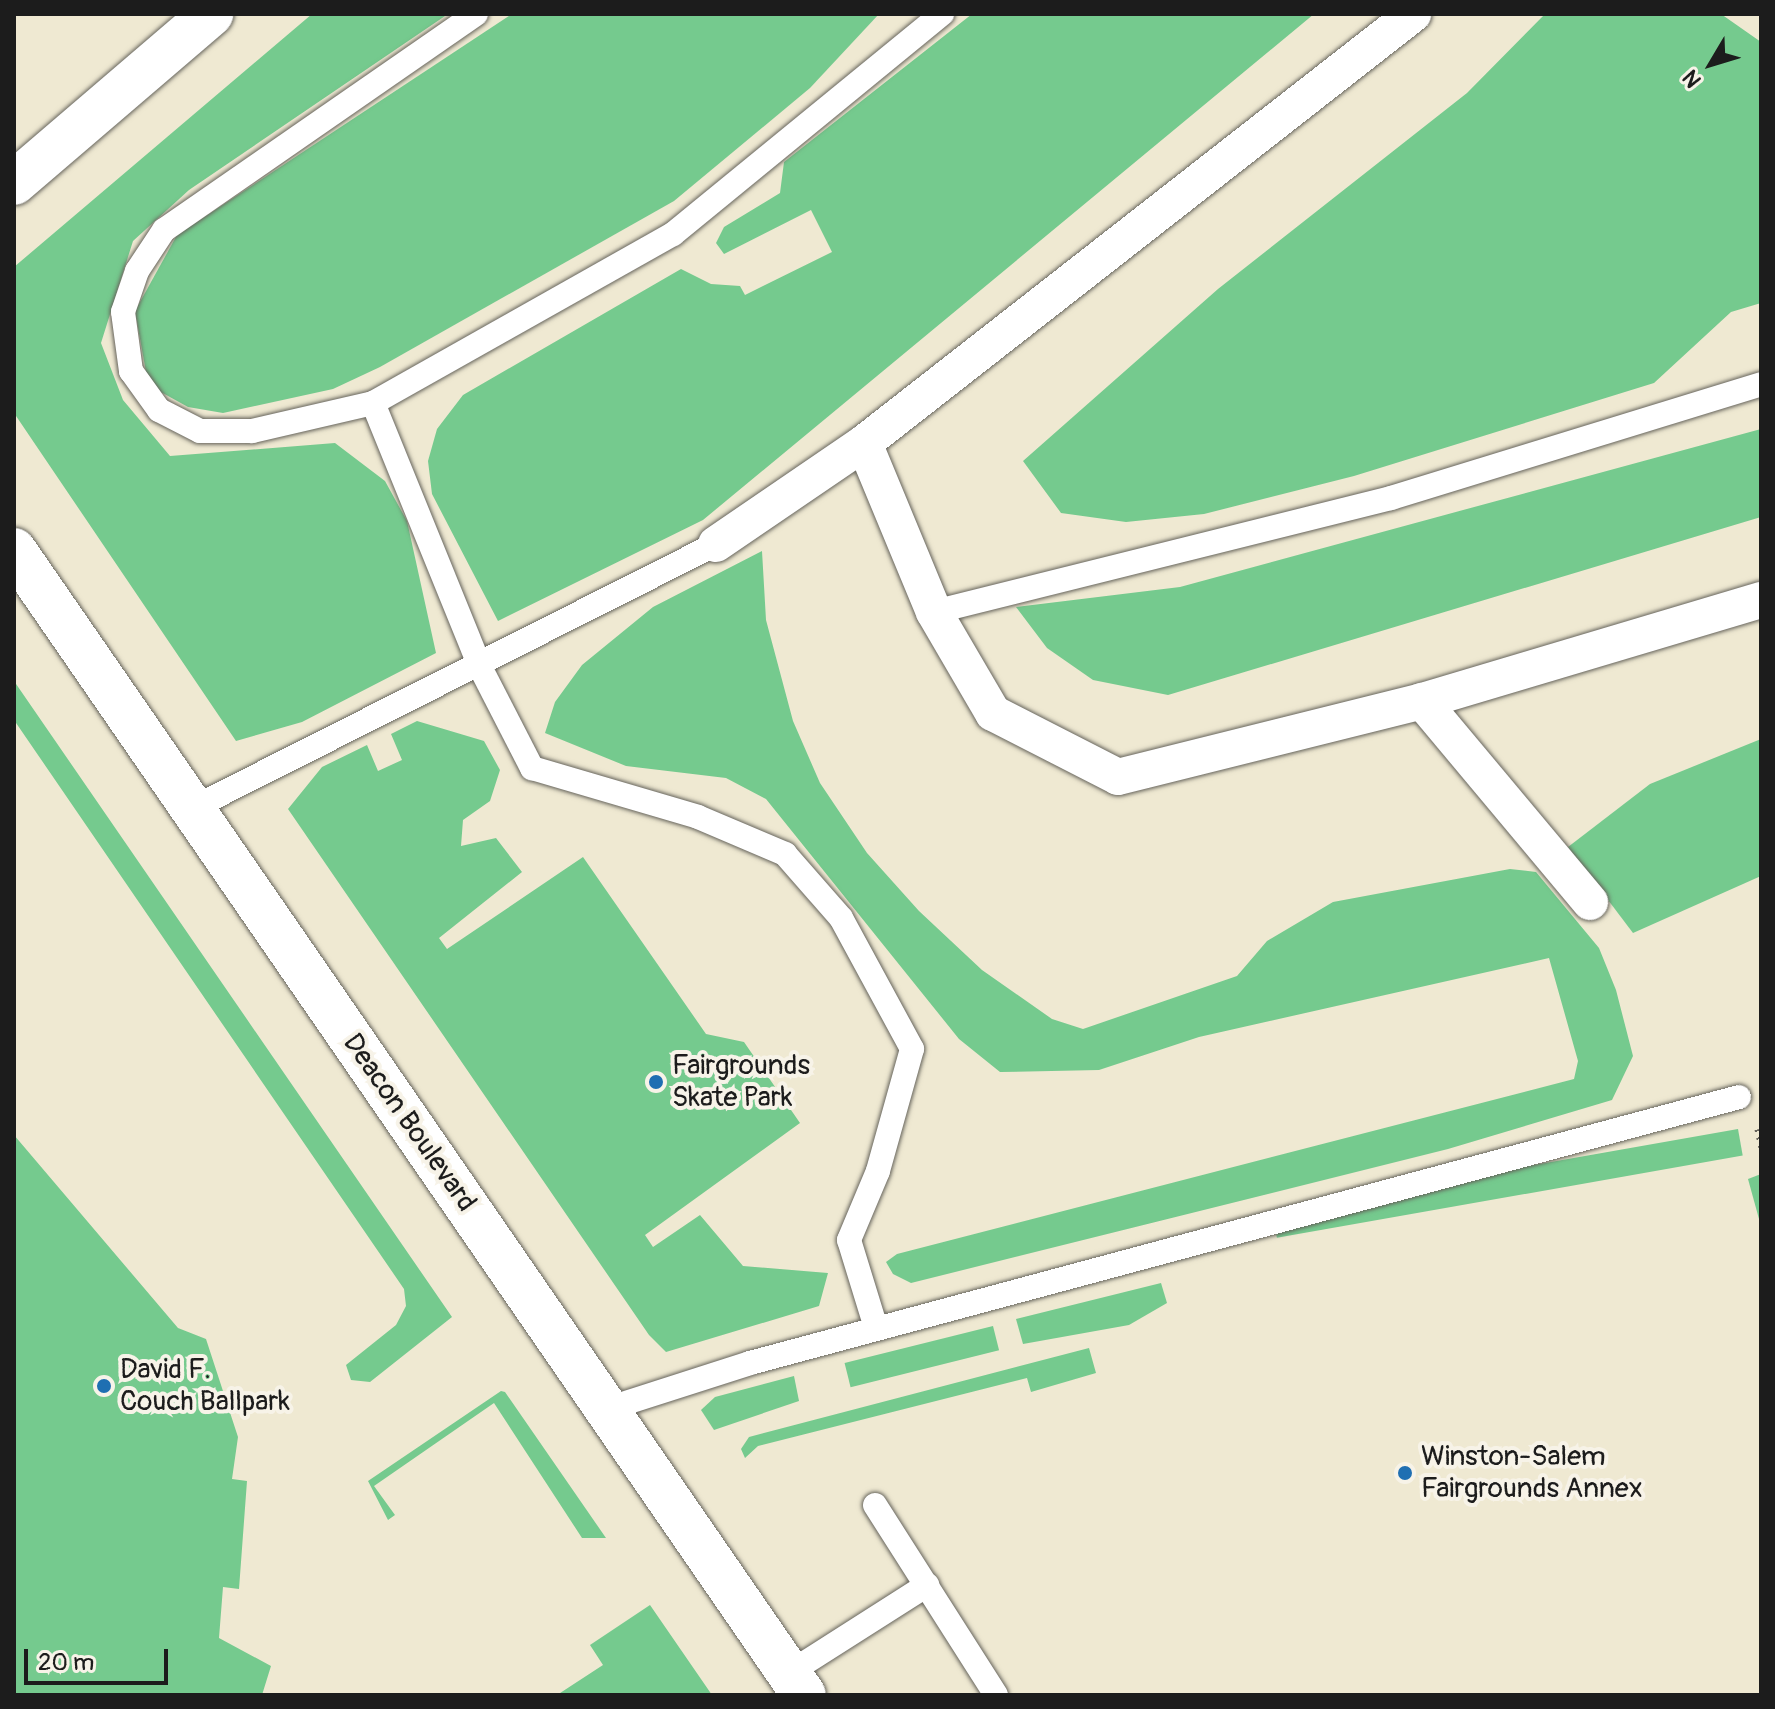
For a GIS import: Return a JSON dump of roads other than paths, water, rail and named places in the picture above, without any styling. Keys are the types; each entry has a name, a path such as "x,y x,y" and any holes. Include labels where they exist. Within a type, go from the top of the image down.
{"street":[{"path":"14,183 211,14"},
{"path":"716,544 864,443 1413,14"},
{"path":"864,443 934,612 993,713 1118,777 1422,701 1761,600"},
{"name":"Deacon Boulevard","path":"14,550 796,1684"},
{"path":"1422,701 1590,902"}],"lane":[{"path":"476,14 164,230 123,312 131,371 159,410 200,431 252,431 373,403 673,234 942,14"},
{"path":"934,612 1391,498 1761,384"},
{"path":"373,403 480,667 532,768 698,817 785,854 841,918 912,1049 878,1171 849,1240 876,1328"},
{"path":"193,808 480,667 716,544"},
{"path":"607,1409 876,1328 1739,1097"},
{"path":"875,1505 996,1695"},
{"path":"796,1684 927,1585"}],"place":[{"name":"Fairgrounds Skate Park","path":"656,1082"},
{"name":"David F. Couch Ballpark","path":"104,1386"},
{"name":"Winston-Salem Fairgrounds Annex","path":"1405,1473"}]}
